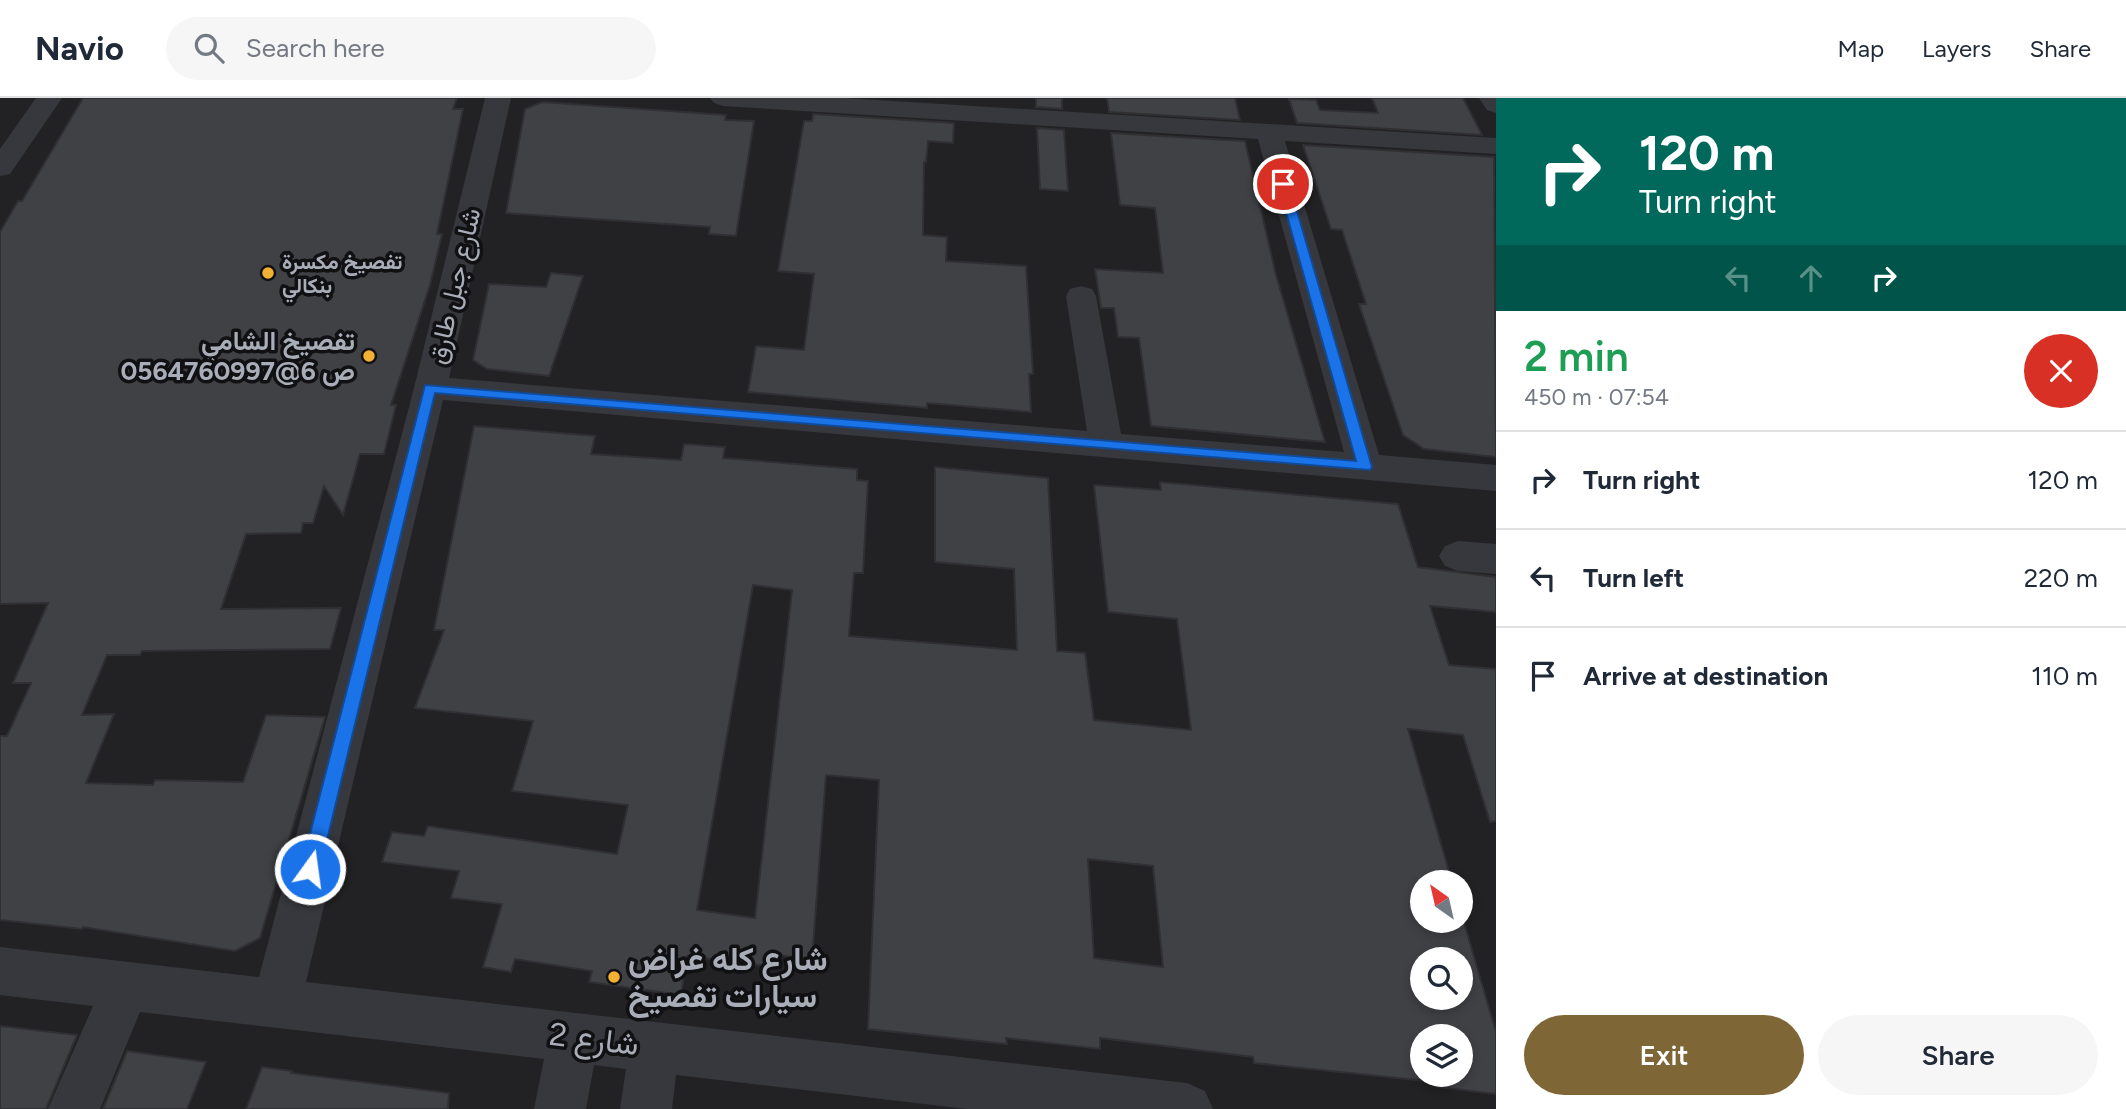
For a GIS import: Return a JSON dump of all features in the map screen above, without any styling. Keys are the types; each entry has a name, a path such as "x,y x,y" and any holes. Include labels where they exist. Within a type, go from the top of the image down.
{"street":[{"path":"0,168 49,98"},
{"name":"شارع جبل طارق","path":"277,1003 430,388 498,98"},
{"path":"723,98 1496,146"},
{"path":"1492,98 1496,105"},
{"path":"1269,132 1365,467"},
{"path":"1081,296 1106,445"},
{"path":"430,388 1496,478"},
{"path":"1458,556 1496,559"},
{"name":"شارع 2","path":"0,971 655,1046 961,1095 1187,1109"},
{"path":"74,1109 126,986"},
{"path":"560,1109 574,1037"},
{"path":"646,1109 655,1046"}],"shaded area":[{"path":"0,98 1496,98 1496,1109 0,1109"}],"building":[{"path":"83,98 457,98 453,109 463,109 437,234 442,234 430,285 391,405 396,405 384,454 360,454 343,515 324,486 313,523 303,523 301,533 246,534 221,609 341,608 330,649 142,651 140,655 107,655 82,715 114,714 86,783 153,785 155,780 243,782 266,715 325,717 260,938 235,951 83,927 0,920 0,736 7,736 31,683 13,683 48,603 0,604 0,232 18,201 22,201"},
{"path":"1036,98 1062,98 1062,109 1036,107"},
{"path":"1107,98 1235,98 1240,120 1109,112"},
{"path":"1372,98 1463,98 1482,135 1297,123 1289,99 1316,100 1320,110 1378,113"},
{"path":"542,102 726,115 725,120 754,121 736,236 709,234 710,227 506,213 525,109"},
{"path":"813,114 954,123 953,143 928,141 924,162 923,235 947,237 946,261 1026,266 1033,374 1029,374 1031,412 927,403 927,408 748,392 756,346 804,350 814,274 778,271 804,121 812,121"},
{"path":"1037,128 1064,130 1068,191 1040,189"},
{"path":"1111,133 1245,141 1276,275 1325,442 1151,426 1139,338 1118,337 1114,308 1101,308 1095,269 1163,273 1155,208 1120,205"},
{"path":"1303,145 1494,157 1496,457 1424,449 1403,435 1359,304 1366,304 1342,230 1331,229"},
{"path":"551,273 583,276 549,376 487,369 473,360 489,284 546,287"},
{"path":"474,426 595,436 591,454 681,460 684,444 725,447 723,458 857,469 857,480 868,481 863,573 854,573 849,636 1017,650 1014,569 935,562 935,467 1048,478 1057,651 1085,653 1094,720 1191,730 1177,619 1108,612 1094,485 1161,490 1160,482 1398,504 1418,567 1496,577 1496,612 1430,606 1449,665 1496,669 1496,821 1490,822 1463,735 1408,729 1449,870 1410,870 1410,933 1467,933 1471,947 1410,947 1410,1010 1473,1010 1473,953 1496,1032 1496,1094 1438,1087 1473,1087 1473,1024 1410,1024 1410,1079 1254,1063 1253,1057 1100,1038 1100,1049 1006,1038 1007,1044 868,1029 879,780 826,775 812,959 777,955 775,967 687,956 681,995 589,982 592,971 515,959 511,972 483,967 502,904 451,898 459,871 382,862 392,832 424,836 428,826 617,854 628,805 512,791 533,721 415,708 444,630 434,630","holes":["753,585 792,590 755,918 697,910","1088,859 1153,866 1163,967 1094,958"]},
{"path":"0,1026 77,1035 46,1109 0,1109"},
{"path":"127,1051 206,1062 187,1109 103,1109"},
{"path":"262,1067 449,1093 448,1109 246,1109"}],"place":[{"name":"تفصيخ مكسرة بنكالي","path":"268,273"},
{"name":"تفصيخ الشامي ص 6@0564760997","path":"369,356"},
{"name":"شارع كله غراض سيارات تفصيخ","path":"614,977"}],"route":[{"path":"310,869 430,388 1365,467 1283,184"}]}
